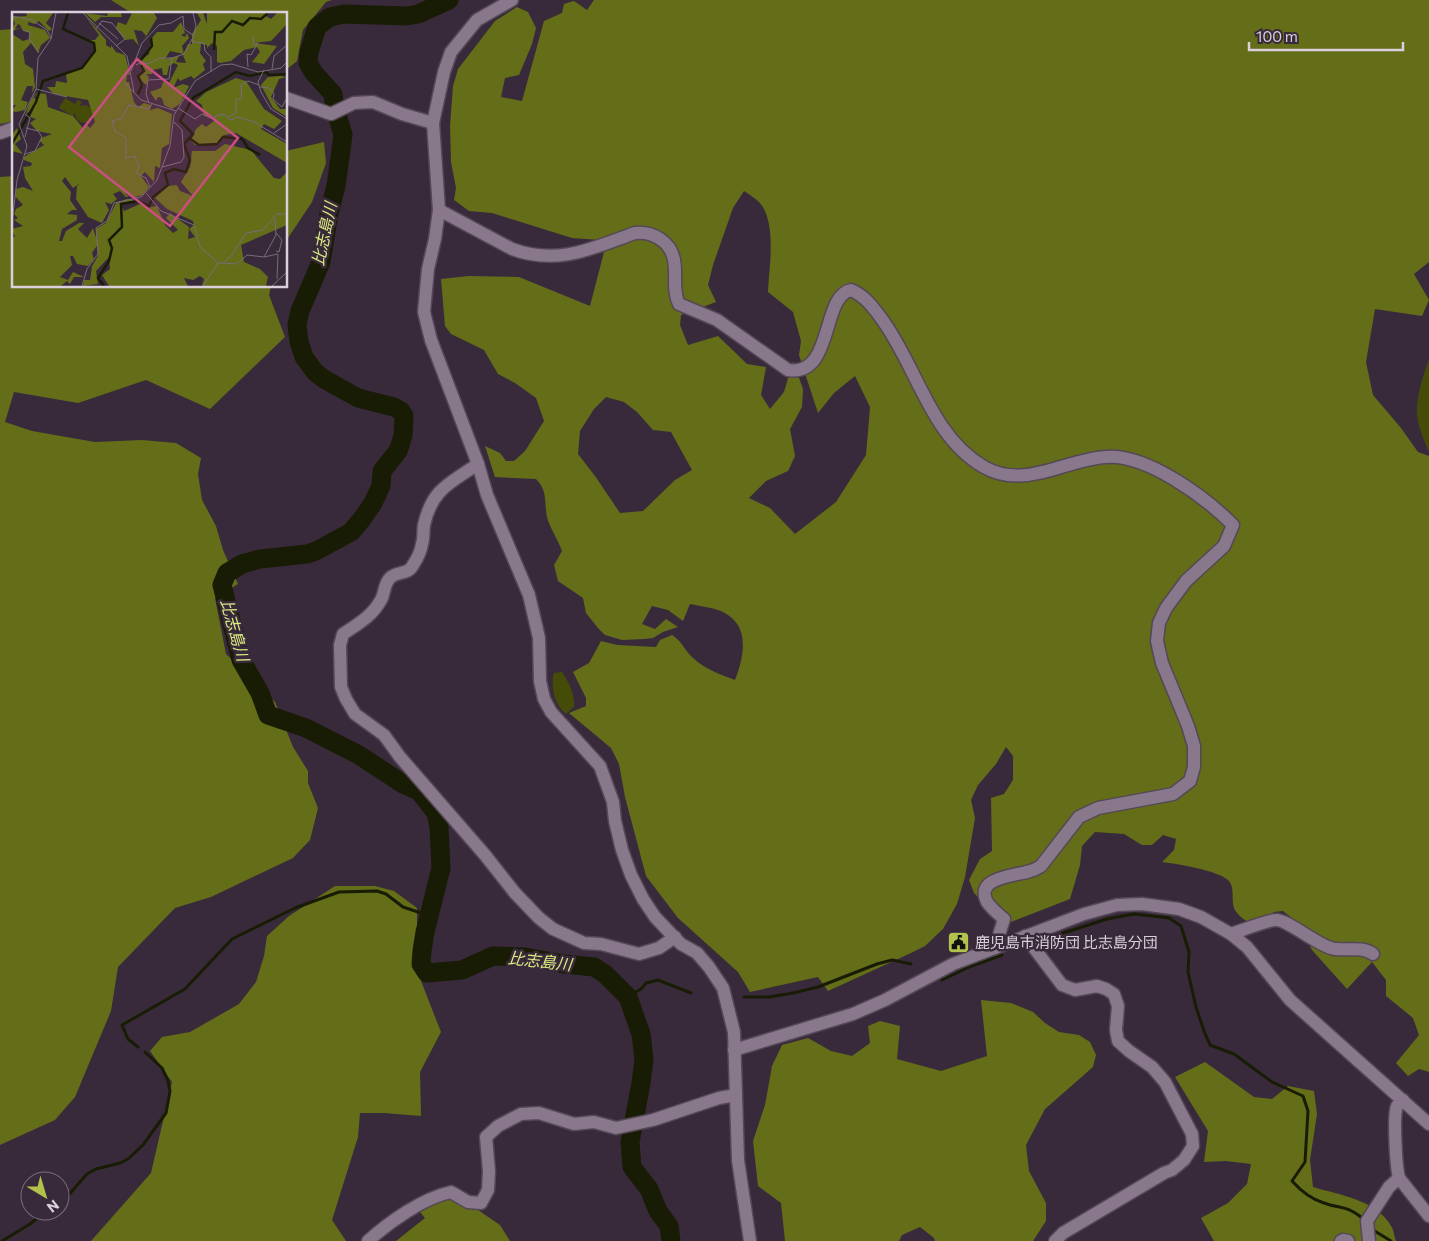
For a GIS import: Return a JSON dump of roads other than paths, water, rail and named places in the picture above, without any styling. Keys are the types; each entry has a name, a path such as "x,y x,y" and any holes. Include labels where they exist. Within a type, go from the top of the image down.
{"street":[{"path":"512,0 478,20 451,52 444,72 434,124 439,210 428,269 424,312 431,340 478,464 494,514 529,595 539,638 540,681 544,699 551,712 600,766 613,802 622,850 631,875 643,898 655,917 681,944 697,953 723,988 733,1024 738,1160 750,1241"},
{"path":"288,99 331,114 354,104 373,102 434,124"},
{"path":"0,133 12,129"},
{"path":"439,210 512,249 543,256 568,256 636,233 643,232 658,237 669,248 674,260 675,295 679,304 716,320 788,370 803,369 814,360 823,344 837,303 842,294 851,290 858,293 872,306 894,336 937,419 948,436 968,456 985,468 1015,476 1059,469 1067,465 1104,456 1130,458 1167,475 1205,500 1233,525 1224,546 1186,581 1166,608 1159,623 1157,641 1162,663 1188,726 1194,746 1194,767 1190,781 1172,794 1098,808 1079,817 1041,866 1032,871 992,881 986,886 984,893 988,903 1004,919 996,948"},
{"path":"478,464 442,488 430,505 424,526 422,546 412,568 405,573 396,574 387,580 382,596 371,613 364,621 343,634 340,645 341,687 355,714 384,735 400,757 485,855 515,893 539,918 553,929 584,943 601,944 639,954 659,948 675,937"},
{"path":"734,1050 853,1014 885,1000 953,964 1100,909 1118,905 1142,904 1179,909 1208,921 1231,934 1246,947 1290,1000 1429,1124"},
{"path":"1231,934 1276,920 1291,925 1311,940 1331,949 1364,950 1372,954"},
{"path":"1025,936 1062,985 1075,990 1097,986 1114,994 1118,1006 1116,1030 1118,1041 1152,1067 1165,1082 1192,1134 1192,1146 1184,1160 1172,1170 1063,1233 1055,1241"},
{"path":"368,1241 391,1221 441,1194 452,1192 468,1202 481,1203 488,1190 486,1137 490,1132 520,1114 539,1113 574,1124 594,1122 616,1128 653,1120 719,1098 736,1095"},
{"path":"1403,1100 1397,1107 1395,1142 1399,1178 1429,1216"},
{"path":"1369,1241 1367,1221 1389,1186 1399,1178"},
{"path":"1342,1241 1348,1241"}],"waterway":[{"name":"比志島川","path":"449,0 418,14 407,16 344,14 330,17 317,27 309,52 308,63 314,73 333,94 343,135 336,186 329,213 321,262 300,311 297,325 299,342 304,357 315,372 324,379 358,398 394,407 401,411 404,416 403,435 398,451 382,471 381,486 373,503 351,532 307,554 260,559 242,564 227,573 222,585 241,660 260,693 268,715 306,728 359,755 403,784 419,791 436,813 439,827 441,868 422,951 421,964 427,973 462,970 493,956 525,957 594,967 605,974 628,997 641,1034 644,1059 630,1142 632,1167 649,1189 658,1211 669,1226 671,1241"},
{"path":"138,1047 128,1039 122,1025 185,989 232,939 295,908 339,892 377,891 386,894 403,907 421,913 432,907"},
{"path":"1054,936 1107,919 1134,914 1169,918 1181,926 1189,952 1188,972 1196,1007 1210,1045 1234,1054 1272,1082 1303,1096 1308,1111 1305,1162 1292,1181 1310,1197 1347,1209 1361,1217"},
{"path":"942,980 969,967 1002,955"},
{"path":"744,997 769,997 818,987 892,960 911,964"},
{"path":"628,997 641,989 646,983 658,980 691,993"},
{"path":"70,1193 87,1174 96,1169 128,1159 143,1145 166,1113 170,1091 168,1081 162,1068 145,1052"},
{"path":"2,1241 34,1221"},
{"path":"1373,1230 1391,1241"}],"place":[{"name":"鹿児島市消防団 比志島分団","path":"959,943"}]}
